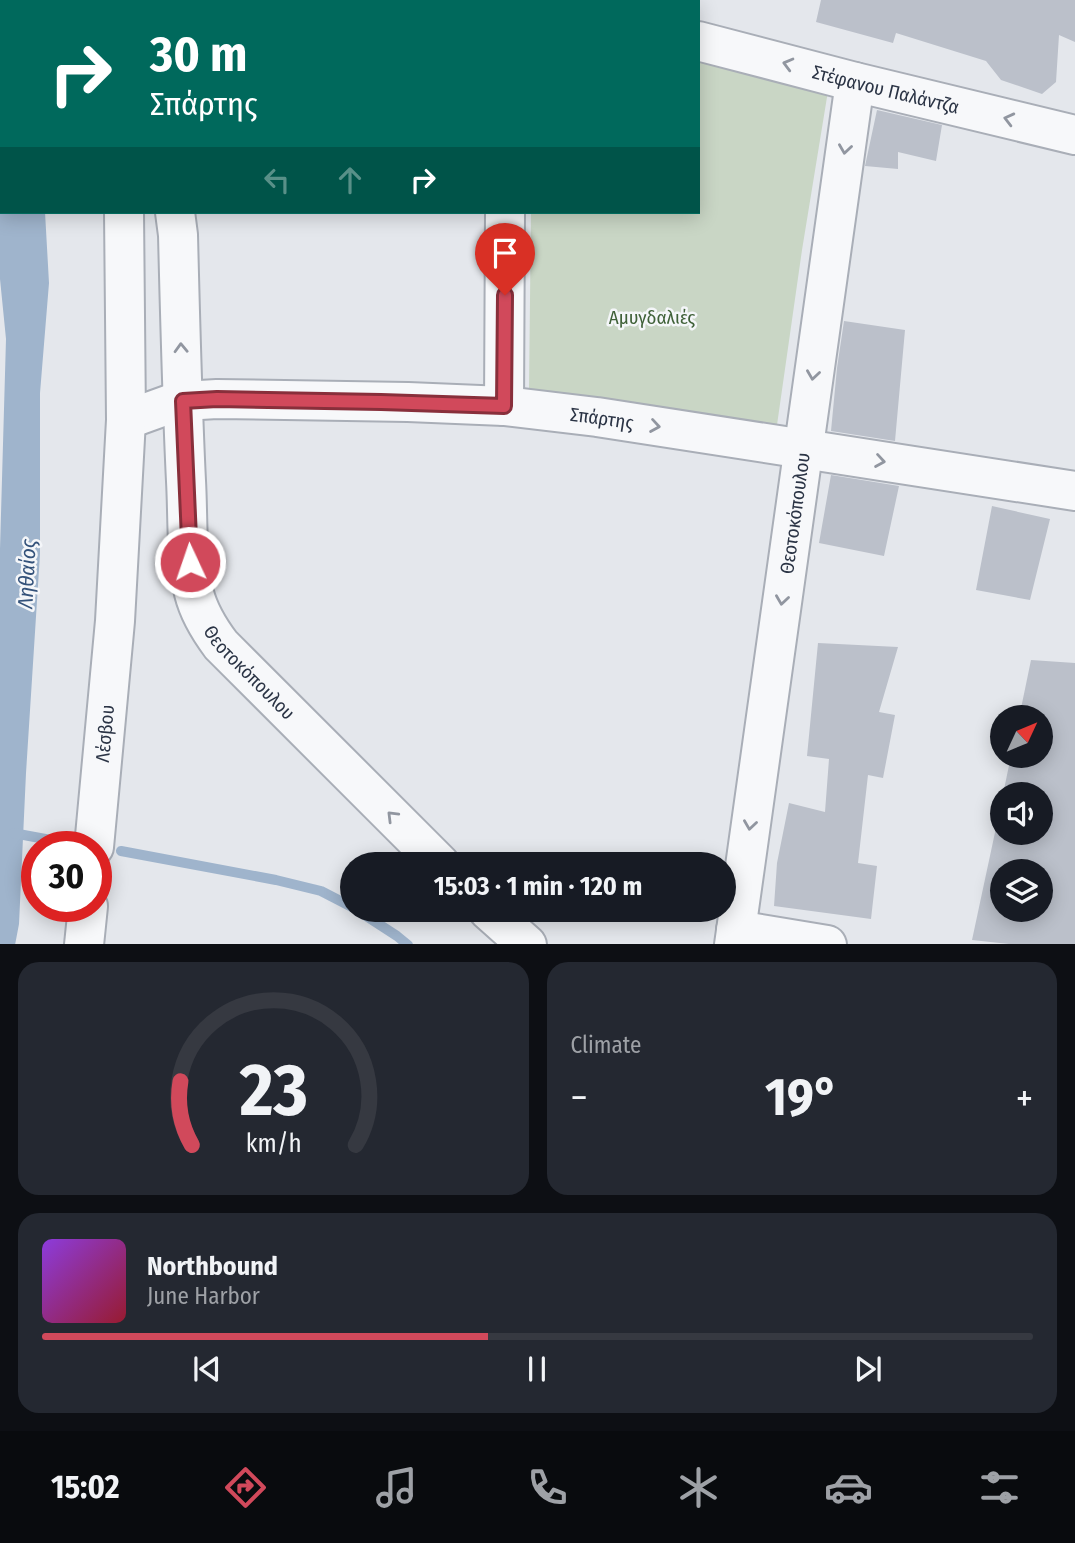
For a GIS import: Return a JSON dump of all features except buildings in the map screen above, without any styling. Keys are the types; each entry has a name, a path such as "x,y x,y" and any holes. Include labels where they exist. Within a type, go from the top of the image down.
{"street":[{"name":"Στέφανου Παλάντζα","path":"700,42 1075,135"},
{"name":"Θεοτοκόπουλου","path":"735,937 855,82"},
{"name":"Λέσβου","path":"95,831 115,621 126,420 124,214"},
{"name":"Θεοτοκόπουλου","path":"174,214 178,235 191,579 197,603 206,625 231,655 428,852"},
{"path":"504,406 505,214"},
{"name":"Σπάρτης","path":"126,420 158,407 183,401 217,399 504,406 597,417 1075,491"},
{"path":"84,944 86,922"},
{"path":"502,922 527,944"},
{"path":"735,937 827,944"}],"green space":[{"name":"Αμυγδαλιές","path":"700,61 828,91 776,432 529,389 531,214 700,214"}],"water":[{"name":"Ληθαίος","path":"0,214 45,214 49,283 40,393 40,554 23,831 21,831 19,924 15,944 0,944 0,549 6,339 0,279"}],"waterway":[{"path":"13,833 21,834"},
{"path":"121,851 276,880 321,891 340,901"},
{"path":"375,922 407,944"}],"route":[{"path":"190,562 183,401 217,399 504,406 505,295"}]}
